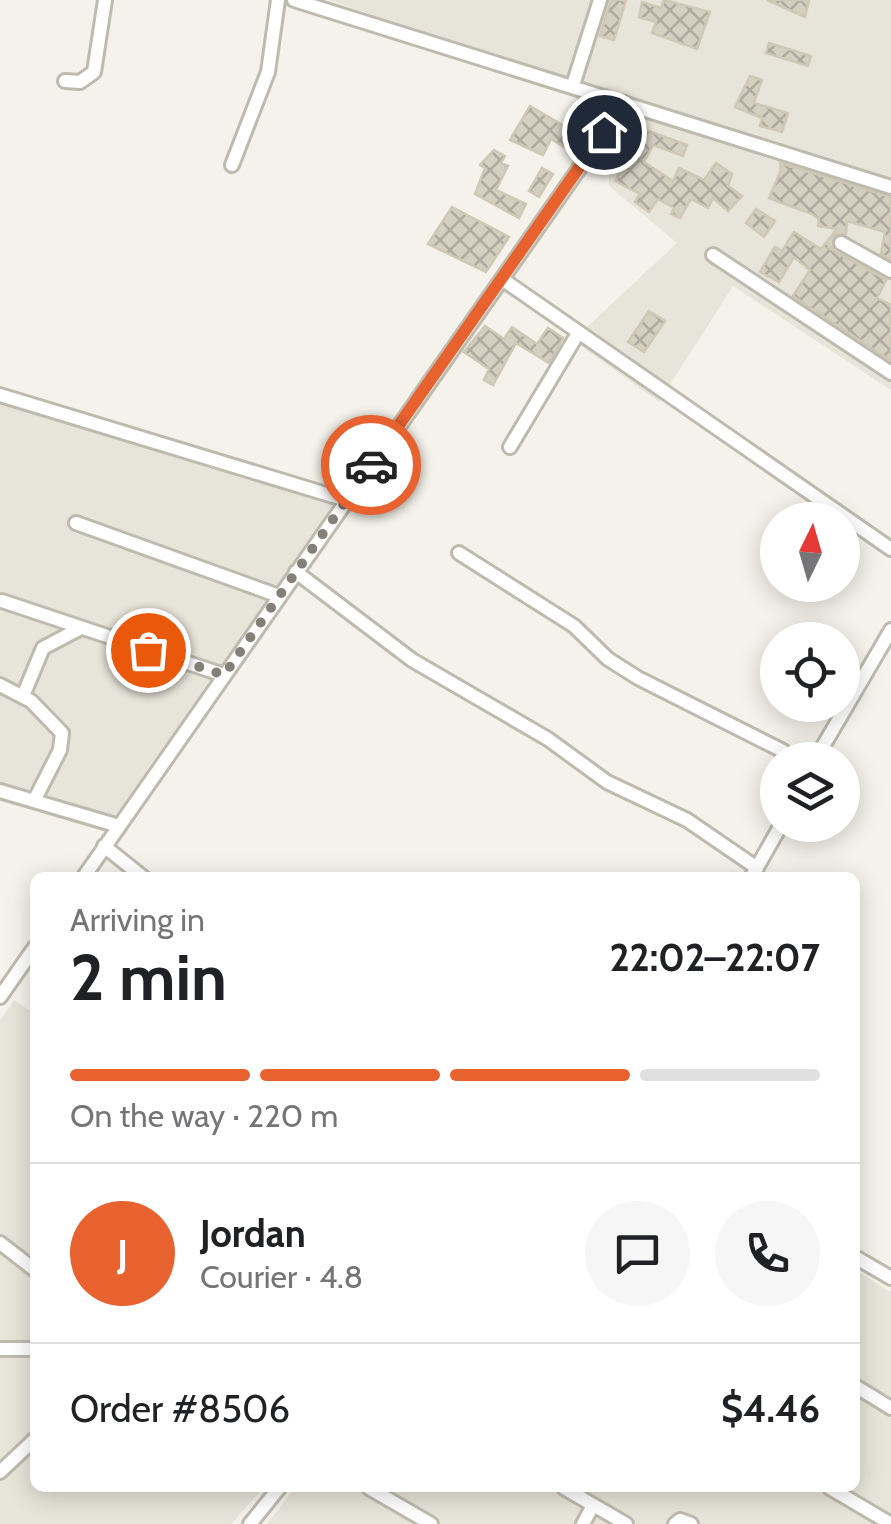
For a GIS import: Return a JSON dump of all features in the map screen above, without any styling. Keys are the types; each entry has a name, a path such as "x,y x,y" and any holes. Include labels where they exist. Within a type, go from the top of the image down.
{"street":[{"path":"65,81 80,82 94,72 105,0"},
{"path":"232,165 268,72 278,0"},
{"path":"294,0 891,187"},
{"path":"573,85 600,0"},
{"path":"87,872 625,103"},
{"path":"840,243 891,271"},
{"path":"712,254 891,374"},
{"path":"502,279 891,549"},
{"path":"510,447 578,334"},
{"path":"0,412 3,396 346,500"},
{"path":"76,523 279,596"},
{"path":"459,552 571,624 618,666 768,742"},
{"path":"296,572 412,660 548,739 603,780 687,820 753,872"},
{"path":"2,601 224,675"},
{"path":"24,696 43,648 81,628"},
{"path":"826,742 891,630"},
{"path":"0,685 24,696 63,738 34,801"},
{"path":"0,790 118,826"},
{"path":"755,872 771,842"},
{"path":"104,846 136,872"},
{"path":"0,997 30,954"},
{"path":"0,1244 30,1266"},
{"path":"860,1260 891,1278"},
{"path":"0,1349 30,1348"},
{"path":"860,1389 891,1408"},
{"path":"0,1472 30,1444"},
{"path":"250,1524 276,1492"},
{"path":"376,1492 430,1524"},
{"path":"571,1492 626,1524"},
{"path":"837,1492 891,1524"},
{"path":"583,1524 594,1505"},
{"path":"676,1524 691,1524"}],"shaded area":[{"path":"330,0 891,0 891,390 733,286 659,402 573,340 677,243 609,186 608,99"},
{"path":"0,402 351,505 123,837 0,801"},
{"path":"14,1000 30,1011 30,1492 259,1492 231,1524 0,1524 0,1021"},
{"path":"860,1273 891,1292 891,1524 267,1524 292,1492 860,1492"}],"building":[{"path":"611,0 626,0 614,40 600,36"},
{"path":"664,0 710,12 697,49 652,33 656,22 639,17 642,2 661,8"},
{"path":"767,0 809,0 805,17"},
{"path":"769,43 811,56 808,66 766,53"},
{"path":"750,76 762,80 754,103 788,113 782,132 760,126 762,118 735,107"},
{"path":"530,106 576,133 567,149 551,139 543,155 510,140"},
{"path":"627,118 632,125 687,145 683,156 653,145 644,162 673,181 679,168 704,180 716,163 732,174 728,186 742,196 728,211 713,198 708,208 691,199 680,218 671,214 674,208 658,199 649,212 635,202 640,194 615,181 633,147 615,135"},
{"path":"494,150 505,156 501,163 508,166 496,190 526,204 519,218 475,194 485,168 480,165"},
{"path":"780,163 891,197 891,260 881,254 885,232 847,221 846,234 835,235 833,249 827,247 886,280 877,298 891,305 891,361 793,296 810,270 794,257 779,282 760,272 775,247 782,251 794,232 821,249 837,229 818,226 819,219 812,214 769,198 781,170"},
{"path":"542,168 553,174 539,197 529,191"},
{"path":"452,207 509,237 486,272 428,244"},
{"path":"756,209 775,221 764,237 746,223"},
{"path":"649,311 665,321 644,352 628,342"},
{"path":"485,326 504,339 512,327 537,344 548,328 563,338 549,363 516,343 493,385 484,380 489,369 464,352"}],"way so far":[{"path":"148,650 224,675 371,465"}],"route":[{"path":"371,465 604,132"}]}
